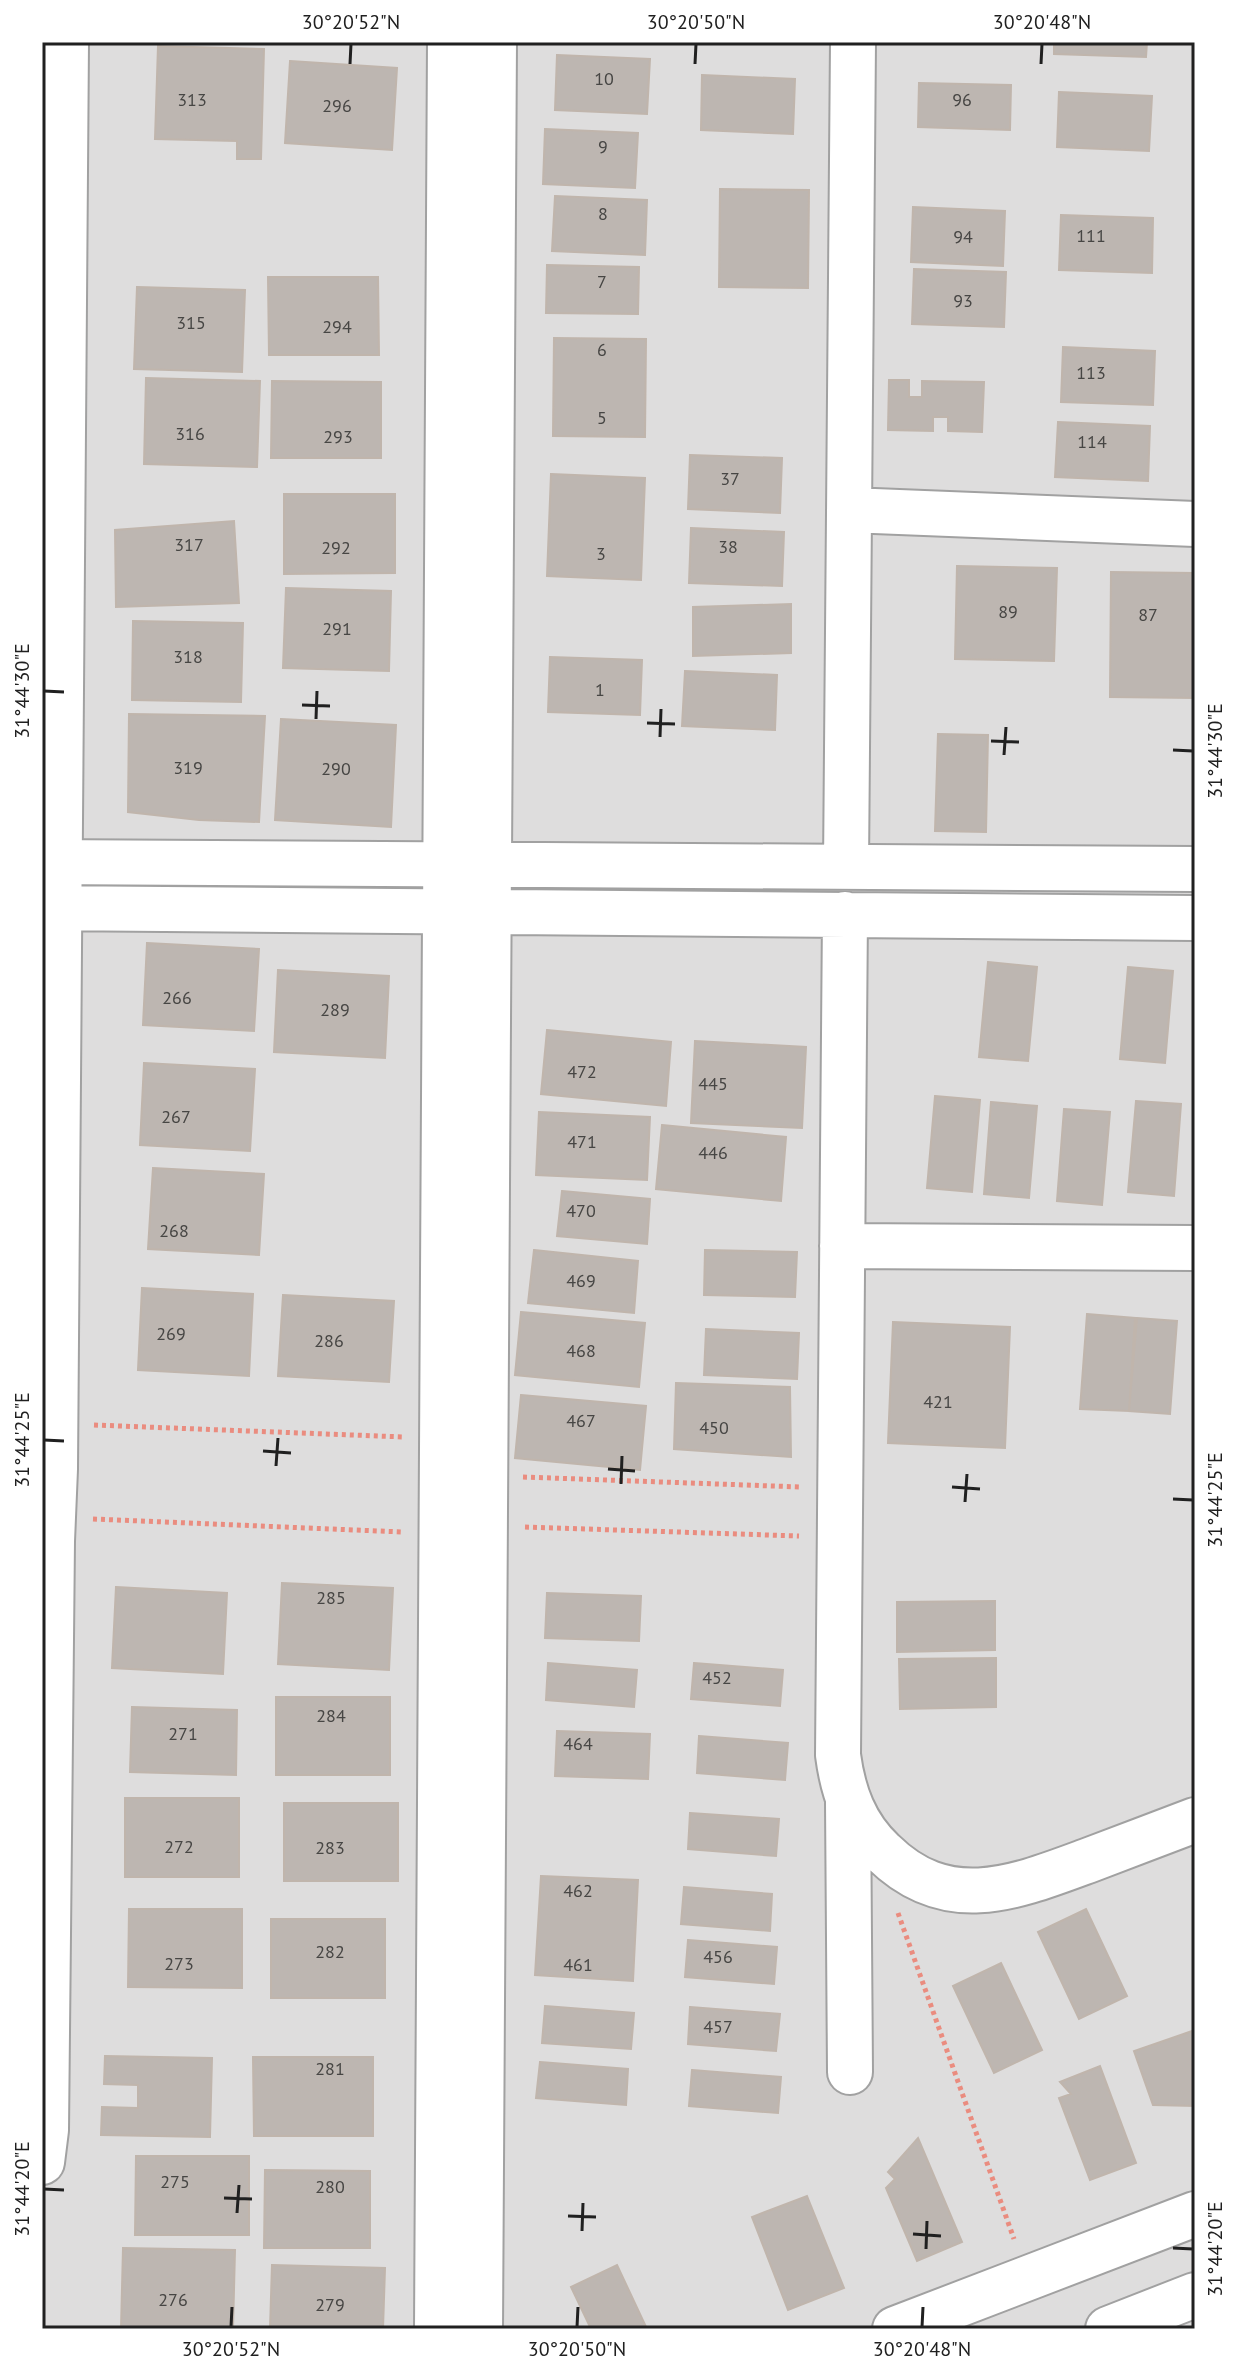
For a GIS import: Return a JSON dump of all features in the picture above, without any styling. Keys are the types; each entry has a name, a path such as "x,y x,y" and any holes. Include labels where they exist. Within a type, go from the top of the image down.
{"street":[{"path":"42,2162 46,2130 53,1423 48,1280 52,507 66,42"},
{"path":"437,2329 450,42"},
{"path":"480,2329 494,42"},
{"path":"846,867 853,42"},
{"path":"849,510 1195,524"},
{"path":"51,862 1195,869"},
{"path":"51,908 1195,918"},
{"path":"845,914 838,1755 848,1803 874,1844 891,1860 911,1874 956,1890 980,1891 1027,1884 1195,1820"},
{"path":"842,1246 1195,1248"},
{"path":"848,1803 850,2072"},
{"path":"895,2329 1195,2214"},
{"path":"1108,2329 1195,2295"}],"path":[{"path":"53,1423 442,1439"},
{"path":"486,1476 840,1488"},
{"path":"52,1518 442,1534"},
{"path":"486,1526 840,1537"},
{"path":"895,1904 1028,2278"}],"shaded area":[{"path":"42,42 1195,42 1195,2329 42,2329"}],"building":[{"path":"1054,42 1147,42 1146,57 1054,54"},
{"path":"158,46 264,49 261,159 237,159 237,141 155,139"},
{"path":"557,55 650,59 647,114 555,110"},
{"path":"290,61 397,68 392,150 285,143"},
{"path":"702,75 795,79 793,134 701,130"},
{"path":"919,83 1011,85 1010,130 918,127"},
{"path":"1059,92 1152,96 1149,151 1057,147"},
{"path":"545,129 638,133 635,188 543,184"},
{"path":"720,189 809,190 808,288 719,287"},
{"path":"555,196 647,200 645,255 552,251"},
{"path":"913,207 1005,211 1003,266 911,262"},
{"path":"1061,215 1153,218 1152,273 1059,270"},
{"path":"547,265 639,267 638,314 546,313"},
{"path":"914,269 1006,272 1004,327 912,324"},
{"path":"268,277 378,277 379,355 269,355"},
{"path":"137,287 245,290 242,372 134,369"},
{"path":"554,338 646,339 645,437 553,436"},
{"path":"1063,347 1155,351 1153,405 1061,402"},
{"path":"146,378 260,381 257,467 144,464"},
{"path":"889,380 909,380 909,397 922,397 922,381 984,382 982,432 948,431 948,417 933,417 933,431 888,430"},
{"path":"272,381 381,382 381,458 271,458"},
{"path":"1058,422 1150,426 1148,481 1055,477"},
{"path":"690,455 782,458 780,513 688,509"},
{"path":"551,474 645,478 641,580 547,576"},
{"path":"284,494 395,494 395,573 284,574"},
{"path":"234,521 239,603 116,607 115,530"},
{"path":"691,528 784,532 782,586 689,583"},
{"path":"957,566 1057,568 1054,661 955,659"},
{"path":"1111,572 1195,573 1195,698 1110,697"},
{"path":"286,588 391,591 389,671 283,668"},
{"path":"791,604 791,653 693,656 693,607"},
{"path":"133,621 243,623 241,702 132,700"},
{"path":"550,657 642,660 640,715 548,712"},
{"path":"685,671 777,675 775,730 682,726"},
{"path":"129,714 265,716 259,822 199,820 128,812"},
{"path":"281,719 396,725 391,827 275,820"},
{"path":"938,734 988,735 986,832 935,831"},
{"path":"147,943 259,949 254,1031 143,1025"},
{"path":"988,962 1037,967 1028,1061 979,1057"},
{"path":"1128,967 1173,971 1165,1063 1120,1059"},
{"path":"278,970 389,976 385,1058 274,1052"},
{"path":"547,1030 671,1042 666,1106 541,1094"},
{"path":"695,1041 806,1047 802,1128 691,1123"},
{"path":"144,1063 255,1069 250,1151 140,1145"},
{"path":"935,1096 980,1100 972,1192 927,1188"},
{"path":"1136,1101 1181,1104 1174,1196 1128,1192"},
{"path":"991,1102 1037,1106 1029,1198 984,1194"},
{"path":"1064,1109 1110,1112 1102,1205 1057,1201"},
{"path":"539,1112 650,1117 647,1180 536,1175"},
{"path":"662,1125 786,1137 781,1201 656,1189"},
{"path":"153,1168 264,1174 259,1255 148,1249"},
{"path":"562,1191 650,1199 647,1244 557,1236"},
{"path":"534,1250 638,1261 634,1313 528,1303"},
{"path":"705,1250 797,1252 795,1297 704,1295"},
{"path":"142,1288 253,1294 249,1376 138,1370"},
{"path":"283,1295 394,1301 389,1382 278,1376"},
{"path":"521,1312 645,1323 639,1387 515,1375"},
{"path":"1087,1314 1135,1318 1129,1411 1080,1409"},
{"path":"1137,1318 1177,1321 1170,1414 1129,1411"},
{"path":"893,1322 1010,1327 1005,1448 888,1443"},
{"path":"706,1329 799,1333 797,1379 704,1375"},
{"path":"676,1383 790,1387 791,1457 674,1449"},
{"path":"521,1395 646,1406 640,1470 515,1458"},
{"path":"282,1583 393,1588 389,1670 278,1664"},
{"path":"116,1587 227,1593 223,1674 112,1668"},
{"path":"547,1593 641,1596 639,1641 545,1638"},
{"path":"995,1601 995,1650 897,1652 897,1602"},
{"path":"996,1658 996,1707 900,1709 899,1659"},
{"path":"548,1663 637,1670 634,1707 546,1700"},
{"path":"694,1663 783,1670 780,1706 691,1699"},
{"path":"276,1697 390,1697 390,1775 276,1775"},
{"path":"132,1707 237,1710 236,1775 130,1772"},
{"path":"557,1731 650,1734 648,1779 555,1776"},
{"path":"699,1736 788,1743 785,1780 697,1773"},
{"path":"125,1798 239,1798 239,1877 125,1877"},
{"path":"284,1803 398,1803 398,1881 284,1881"},
{"path":"690,1813 779,1819 776,1856 688,1849"},
{"path":"541,1876 638,1880 633,1981 535,1975"},
{"path":"684,1887 772,1894 770,1931 681,1924"},
{"path":"129,1909 242,1909 242,1988 128,1987"},
{"path":"1086,1909 1127,1996 1079,2019 1038,1932"},
{"path":"271,1919 385,1919 385,1998 271,1998"},
{"path":"688,1940 777,1947 774,1984 685,1977"},
{"path":"1001,1963 1042,2050 994,2073 953,1986"},
{"path":"545,2006 634,2013 631,2049 542,2043"},
{"path":"690,2007 780,2014 776,2051 688,2044"},
{"path":"1195,2030 1195,2106 1153,2105 1134,2051"},
{"path":"105,2056 212,2058 210,2137 101,2135 102,2107 138,2108 138,2085 104,2084"},
{"path":"253,2057 373,2057 373,2136 254,2136"},
{"path":"540,2062 628,2069 626,2105 536,2098"},
{"path":"1100,2066 1136,2163 1090,2180 1059,2098 1071,2094 1060,2082"},
{"path":"692,2070 781,2077 778,2113 689,2106"},
{"path":"918,2138 962,2242 917,2261 886,2188 895,2179 888,2172"},
{"path":"136,2156 249,2156 249,2235 135,2235"},
{"path":"265,2170 370,2171 370,2248 264,2248"},
{"path":"807,2196 844,2288 788,2310 752,2217"},
{"path":"123,2248 235,2250 233,2329 121,2329"},
{"path":"272,2265 385,2268 383,2329 270,2329"},
{"path":"617,2265 647,2329 591,2329 571,2287"}]}
